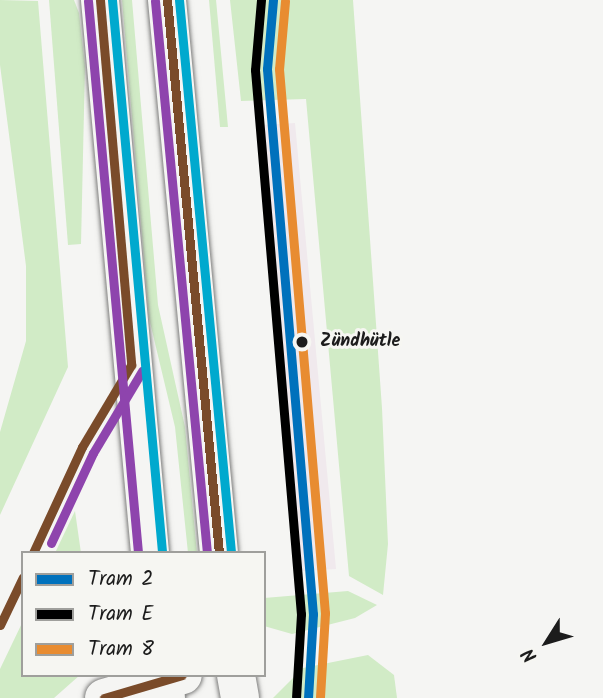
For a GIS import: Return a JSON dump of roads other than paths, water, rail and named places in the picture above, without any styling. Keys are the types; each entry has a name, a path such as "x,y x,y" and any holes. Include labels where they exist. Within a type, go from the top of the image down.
{"main road":[{"path":"100,0 150,551"},
{"path":"169,4 219,551"},
{"path":"236,677 240,698"},
{"path":"104,698 169,682"}],"tram line":[{"name":"E","path":"261,0 255,70 301,614 296,697"},
{"name":"2","path":"273,0 267,69 313,614 308,698"},
{"name":"8","path":"285,1 279,69 325,613 320,698"}],"place":[{"name":"Zündhütle","path":"302,342"}]}
